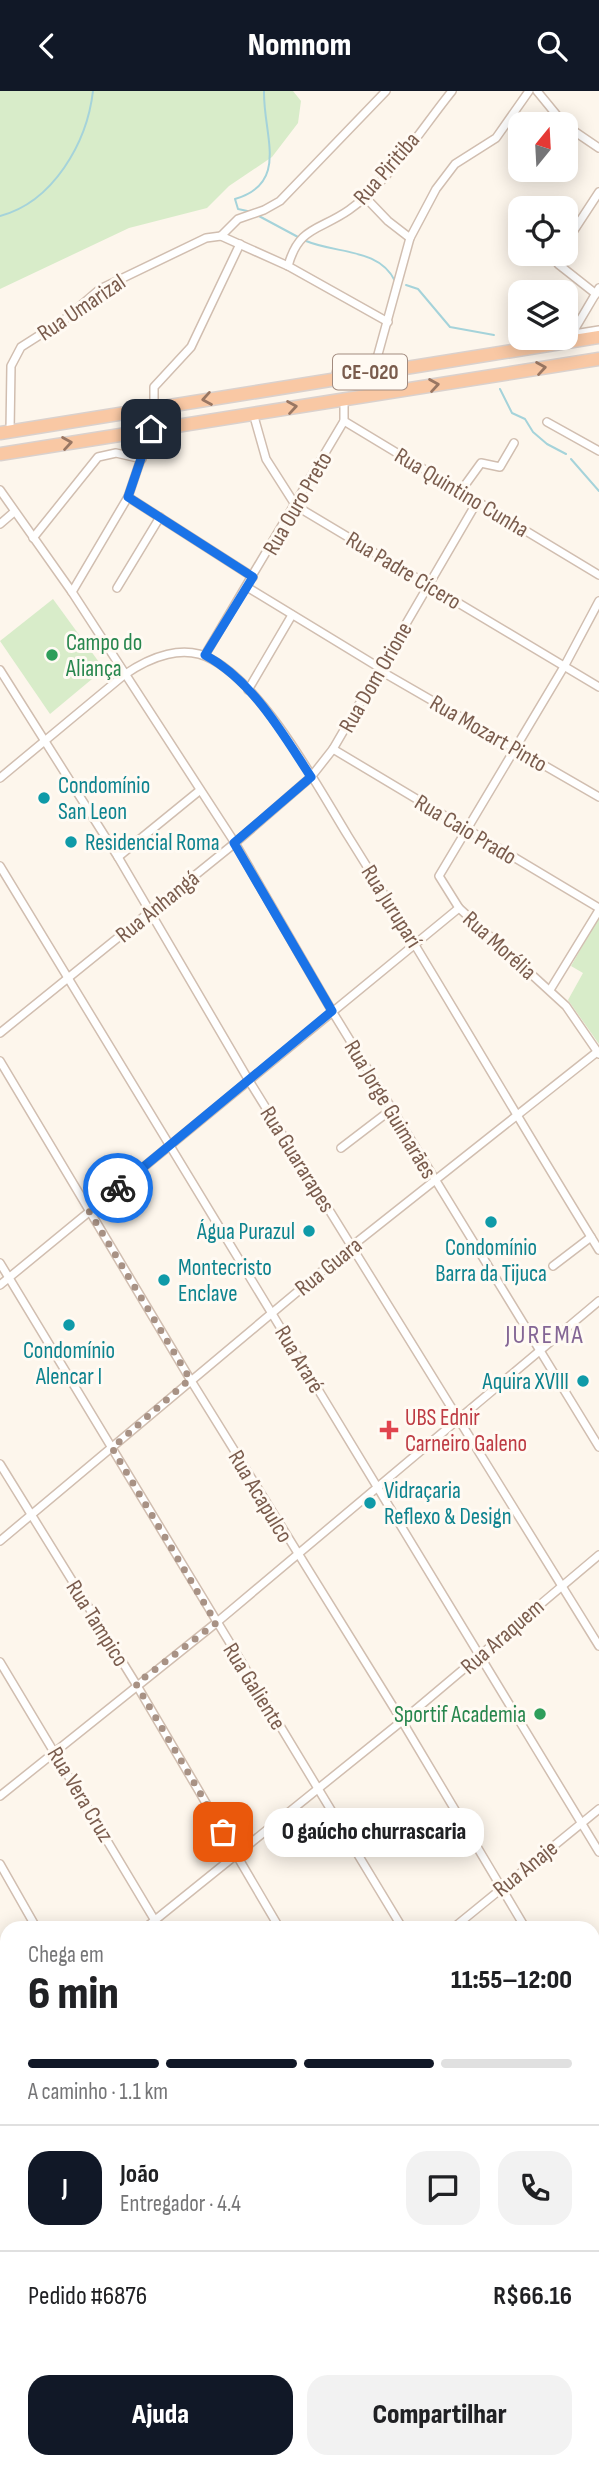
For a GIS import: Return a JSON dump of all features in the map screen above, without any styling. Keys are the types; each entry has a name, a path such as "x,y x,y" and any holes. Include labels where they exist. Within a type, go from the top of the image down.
{"highway":[{"name":"CE-020","path":"578,337 599,337"},
{"name":"CE-020","path":"5,432 508,350"},
{"name":"CE-020","path":"0,454 599,359"}],"street":[{"name":"Rua Umarizal","path":"5,432 11,366 21,347 113,282 206,238 221,236 238,219 281,201 386,91"},
{"name":"Rua Piritiba","path":"288,266 301,237 336,219 365,197 452,91"},
{"path":"335,378 338,365 377,358 410,238 436,189 450,171 496,138 529,91"},
{"path":"537,91 554,112"},
{"path":"578,134 599,148"},
{"path":"578,224 599,192"},
{"path":"365,197 388,221 410,238"},
{"path":"221,236 288,266 388,322"},
{"path":"154,408 155,387 191,347 240,244"},
{"path":"561,266 597,291 578,329"},
{"path":"578,336 599,330"},
{"path":"344,399 344,421"},
{"name":"Rua Padre Cícero","path":"254,413 266,459 296,506 599,687"},
{"name":"Rua Quintino Cunha","path":"344,421 599,575"},
{"name":"Rua Ouro Preto","path":"205,655 296,506 344,421"},
{"path":"547,422 599,451"},
{"path":"72,592 128,497 151,429"},
{"path":"460,492 481,463 500,467 514,443"},
{"path":"33,538 98,457 116,453 142,459"},
{"name":"Rua Jorge Guimarães","path":"0,490 72,592 234,843 332,1011 599,1447"},
{"path":"128,497 253,577"},
{"name":"Rua Dom Orione","path":"311,777 333,749 477,502"},
{"path":"0,524 14,512"},
{"path":"117,588 160,517"},
{"name":"Rua Mozart Pinto","path":"247,587 380,669 599,797"},
{"path":"468,829 565,665 599,601"},
{"path":"248,691 292,615"},
{"path":"0,778 124,675 147,660 185,652 205,655"},
{"name":"Rua Juruparí","path":"205,655 227,669 248,691 311,777 416,944 599,1250"},
{"name":"Rua Guararapes","path":"0,670 118,857 248,1079 599,1646"},
{"name":"Rua Caio Prado","path":"333,749 599,909"},
{"name":"Rua Anhangá","path":"0,1033 150,913 311,777"},
{"path":"118,857 199,791"},
{"name":"Rua Morélia","path":"468,829 439,876 459,908 502,951 566,1006 598,1053"},
{"name":"Rua Araré","path":"0,866 377,1489 482,1655 599,1852"},
{"path":"0,1286 248,1079 459,908"},
{"path":"550,990 599,909"},
{"name":"Rua Guara","path":"0,1541 190,1379 352,1246 598,1053"},
{"name":"Rua Acapulco","path":"0,1061 190,1379 402,1721 521,1921"},
{"path":"341,1148 392,1109"},
{"path":"553,1266 591,1237"},
{"name":"Rua Galiente","path":"0,1262 398,1921"},
{"path":"0,1796 136,1684 216,1623 599,1301"},
{"name":"Rua Tampico","path":"0,1464 136,1684 275,1921"},
{"name":"Rua Araquem","path":"154,1920 317,1786 402,1721 599,1555"},
{"name":"Rua Vera Cruz","path":"0,1662 55,1750 154,1920"},
{"name":"Rua Anaje","path":"462,1921 599,1809"},
{"path":"0,1864 32,1921"}],"green space":[{"path":"0,91 293,91 301,101 298,123 272,157 229,186 207,208 129,228 0,289"},
{"name":"Campo do Aliança","path":"53,599 104,669 50,714 0,641"},
{"path":"599,917 599,1044 568,1000 583,973 571,966"},
{"path":"292,1815 307,1841 296,1850 280,1825"}],"waterway":[{"path":"0,216 19,209 36,198 64,168 83,131 93,91"},
{"path":"252,212 238,209 235,199 252,192 263,182 268,169 270,155 264,91"},
{"path":"257,215 298,237"},
{"path":"306,241 368,257 388,270 395,281"},
{"path":"406,285 418,289 450,327 494,335"},
{"path":"500,389 512,413 525,419 533,432 547,444 566,454"},
{"path":"571,459 599,491"}],"way so far":[{"path":"118,1188 89,1211 190,1379 112,1448 216,1623 136,1684 223,1832"}],"place":[{"name":"Campo do Aliança","path":"52,655"},
{"name":"Condomínio San Leon","path":"44,798"},
{"name":"Residencial Roma","path":"71,842"},
{"name":"Condomínio Barra da Tijuca","path":"491,1222"},
{"name":"Água Purazul","path":"309,1231"},
{"name":"Montecristo Enclave","path":"164,1280"},
{"name":"Condomínio Alencar I","path":"69,1325"},
{"name":"Aquira XVIII","path":"583,1381"},
{"name":"UBS Ednir Carneiro Galeno","path":"389,1430"},
{"name":"Vidraçaria Reflexo & Design","path":"370,1503"},
{"name":"Sportif Academia","path":"540,1714"},
{"name":"O gaúcho churrascaria","path":"223,1832"}],"district":[{"name":"JUREMA","path":"545,1334"}],"route":[{"path":"118,1188 332,1011 234,843 311,777 257,700 227,669 205,655 253,577 128,497 151,429"}]}
